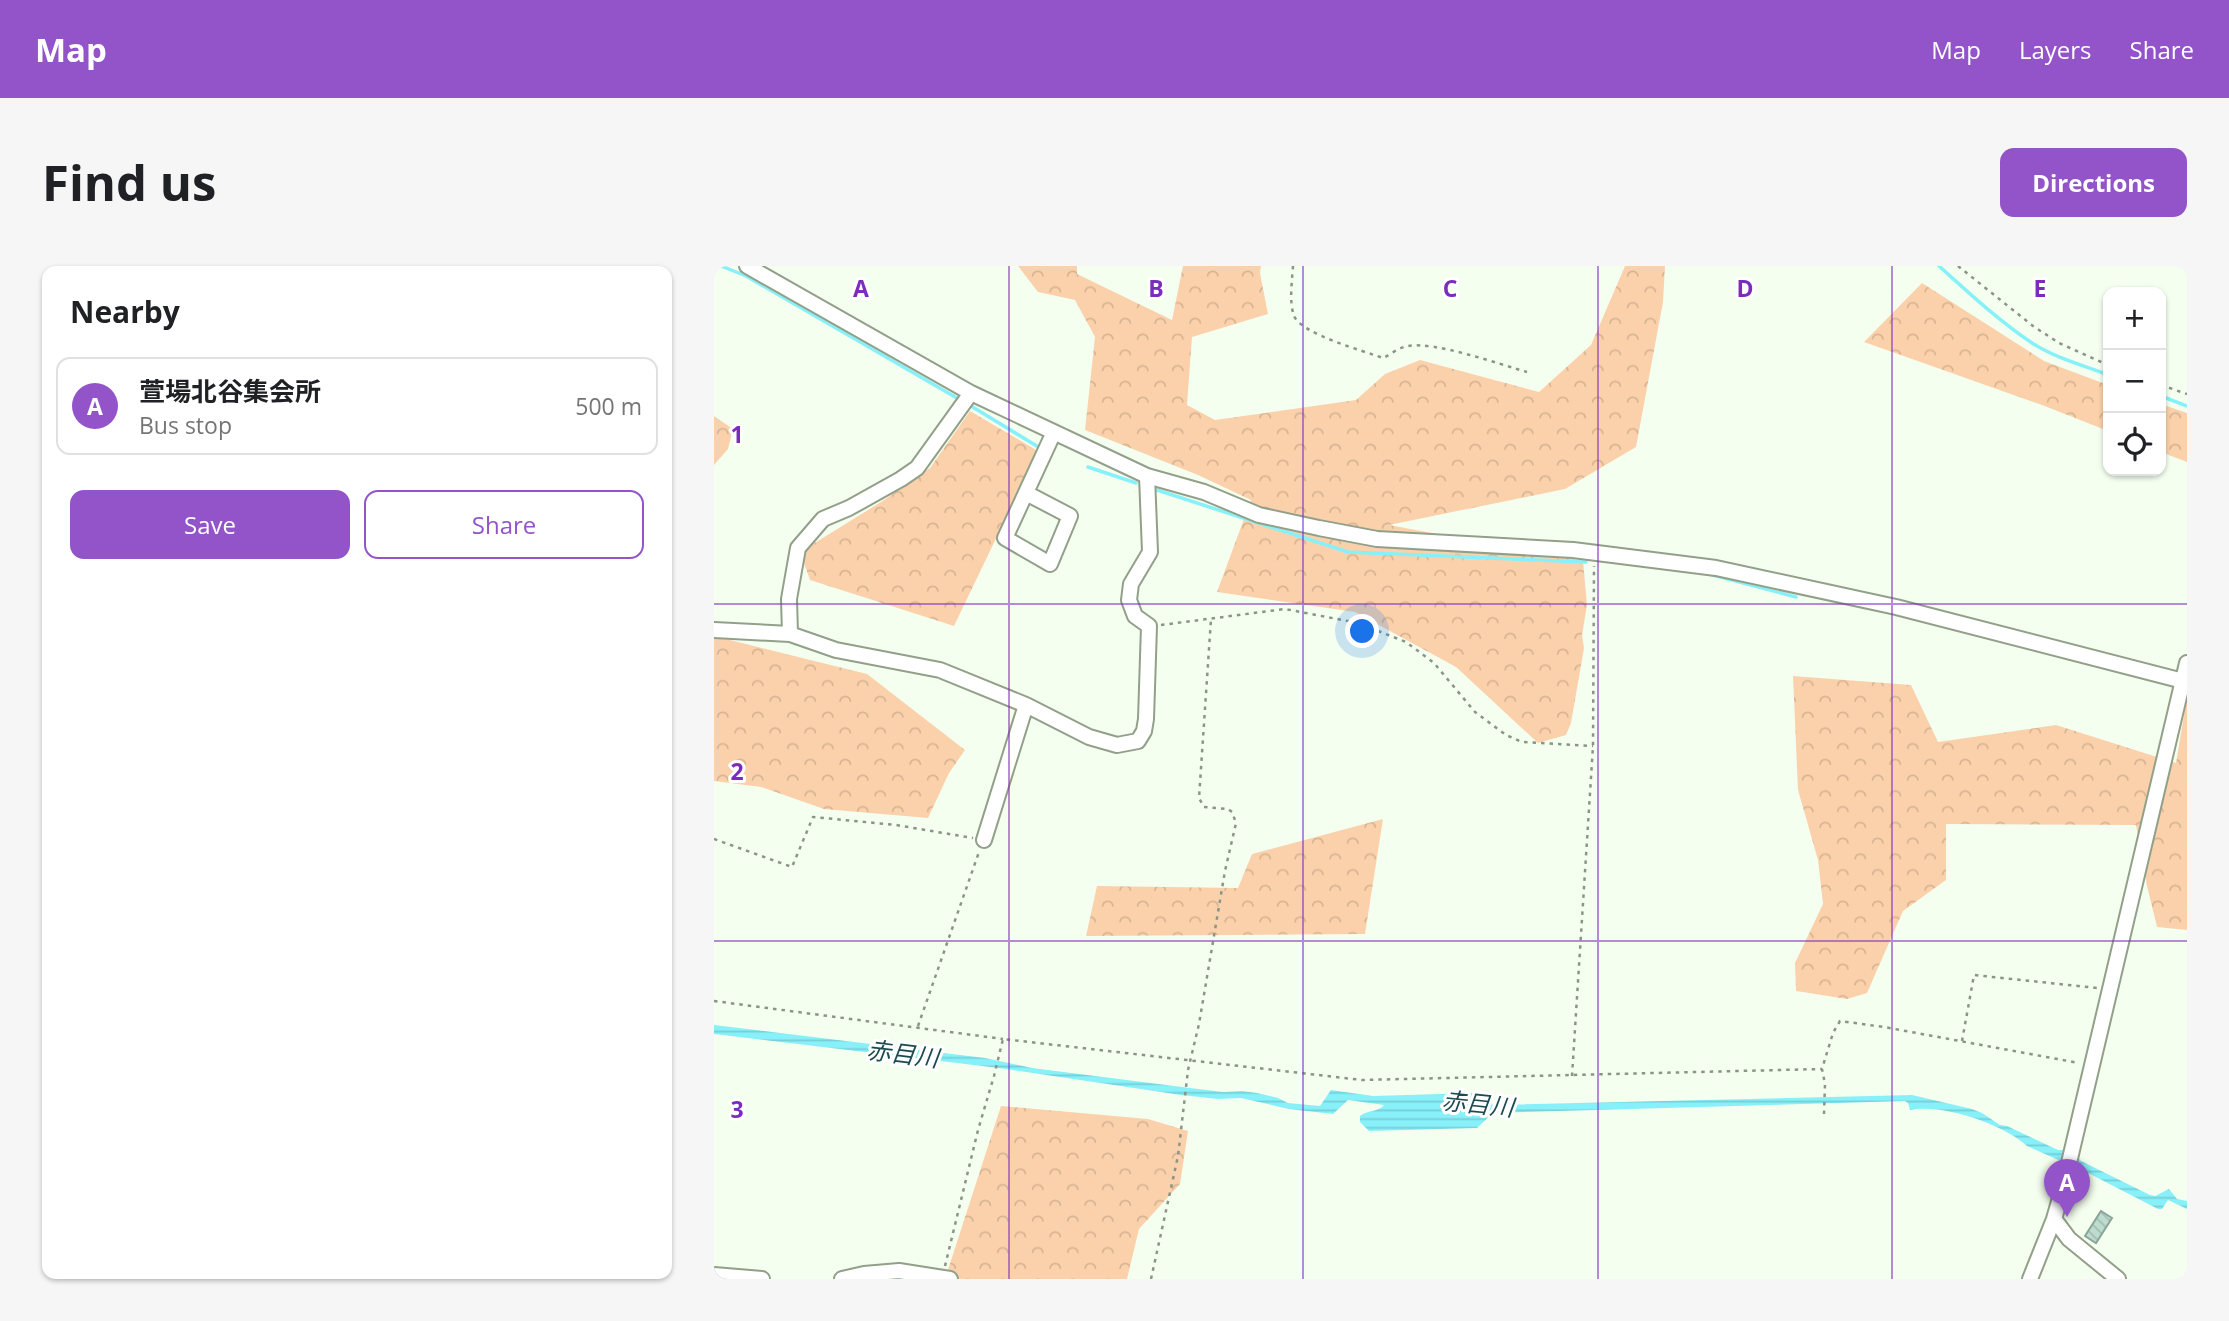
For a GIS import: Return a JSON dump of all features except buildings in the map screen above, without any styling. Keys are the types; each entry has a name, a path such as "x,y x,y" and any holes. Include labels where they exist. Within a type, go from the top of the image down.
{"street":[{"path":"747,266 971,393 1147,476 1204,492 1259,515 1365,537 1594,552 1716,568 1896,607 2185,682"},
{"path":"790,634 789,599 792,572 798,548 805,538 823,519 901,480 917,468 971,393"},
{"path":"1026,493 1070,516 1050,564 1004,538 1054,432"},
{"path":"714,630 790,634 836,650 940,670 1026,705 1089,737 1117,745 1138,741 1144,731 1146,719 1149,626 1135,616 1129,600 1131,584 1150,552 1147,476"},
{"path":"2030,1279 2064,1184 2185,682 2187,663"},
{"path":"984,840 1026,705"},
{"path":"2053,1219 2068,1239 2118,1279"},
{"path":"842,1279 900,1271 944,1279"},
{"path":"714,1275 762,1279"}],"path":[{"path":"1293,266 1294,318 1307,330 1383,358 1406,346 1417,345 1445,349 1527,372"},
{"path":"1958,266 2042,332 2059,343 2103,363"},
{"path":"2166,387 2187,394"},
{"path":"1572,1076 1592,746 1594,552"},
{"path":"1149,626 1285,609 1358,623 1406,642 1434,663 1475,712 1506,735 1522,741 1592,746"},
{"path":"1151,1279 1178,1156 1188,1070 1236,823 1233,812 1228,809 1204,807 1199,798 1211,619"},
{"path":"714,839 792,867 813,817 896,825 984,840 918,1026"},
{"path":"1962,1041 1974,975 2111,989"},
{"path":"714,1001 1003,1039 1362,1080 1822,1069"},
{"path":"1824,1114 1825,1084 1822,1069 1833,1033 1840,1021 2093,1066"},
{"path":"944,1279 978,1130 1003,1039"}],"green space":[{"path":"1018,266 1077,266 1077,274 1172,320 1183,266 1261,266 1268,314 1192,337 1187,405 1215,420 1356,400 1385,374 1420,360 1539,392 1591,345 1625,266 1665,266 1663,302 1636,447 1565,489 1389,525 1583,561 1587,605 1582,635 1584,648 1571,723 1566,735 1538,743 1456,667 1355,612 1217,592 1251,500 1198,475 1085,430 1095,337 1075,300 1038,292"},
{"path":"1922,283 2044,361 2103,383 2103,429 2042,405 1864,342"},
{"path":"2166,406 2187,413 2187,462 2166,454"},
{"path":"970,411 1038,451 954,626 810,580 800,552 930,468"},
{"path":"714,416 733,429 728,449 714,465"},
{"path":"714,636 867,674 965,750 949,773 928,818 824,809 761,787 714,781"},
{"path":"1793,676 1911,685 1938,742 2056,725 2176,763 2187,697 2187,930 2157,927 2136,825 1946,824 1946,880 1903,911 1867,993 1847,999 1796,991 1795,963 1823,904 1818,860 1798,790"},
{"path":"1383,819 1365,934 1086,936 1097,886 1238,888 1252,854"},
{"path":"1001,1106 1148,1119 1188,1131 1180,1184 1139,1229 1127,1279 945,1279"}],"water":[{"name":"赤目川","path":"714,1025 985,1058 1032,1068 1182,1087 1257,1093 1288,1103 1320,1106 1331,1090 1373,1096 1477,1093 1493,1105 1912,1095 1982,1113 2000,1125 2058,1150 2066,1150 2081,1161 2150,1195 2155,1196 2169,1189 2177,1199 2187,1201 2187,1209 2168,1200 2162,1209 2158,1209 2027,1146 1988,1123 1938,1110 1910,1110 1905,1101 1493,1113 1477,1128 1369,1131 1360,1122 1360,1116 1384,1105 1348,1100 1333,1114 1289,1109 1241,1098 1218,1099 1181,1095 999,1068 714,1034"}],"waterway":[{"path":"721,266 746,276 957,398"},
{"path":"1939,266 1996,316 2032,343 2103,373"},
{"path":"2166,398 2187,406"},
{"path":"971,406 1040,448"},
{"path":"1088,467 1136,483"},
{"path":"1157,490 1348,552 1586,562"},
{"path":"1709,574 1796,597"}],"place":[{"name":"萱場北谷集会所","path":"2067,1217"}]}
